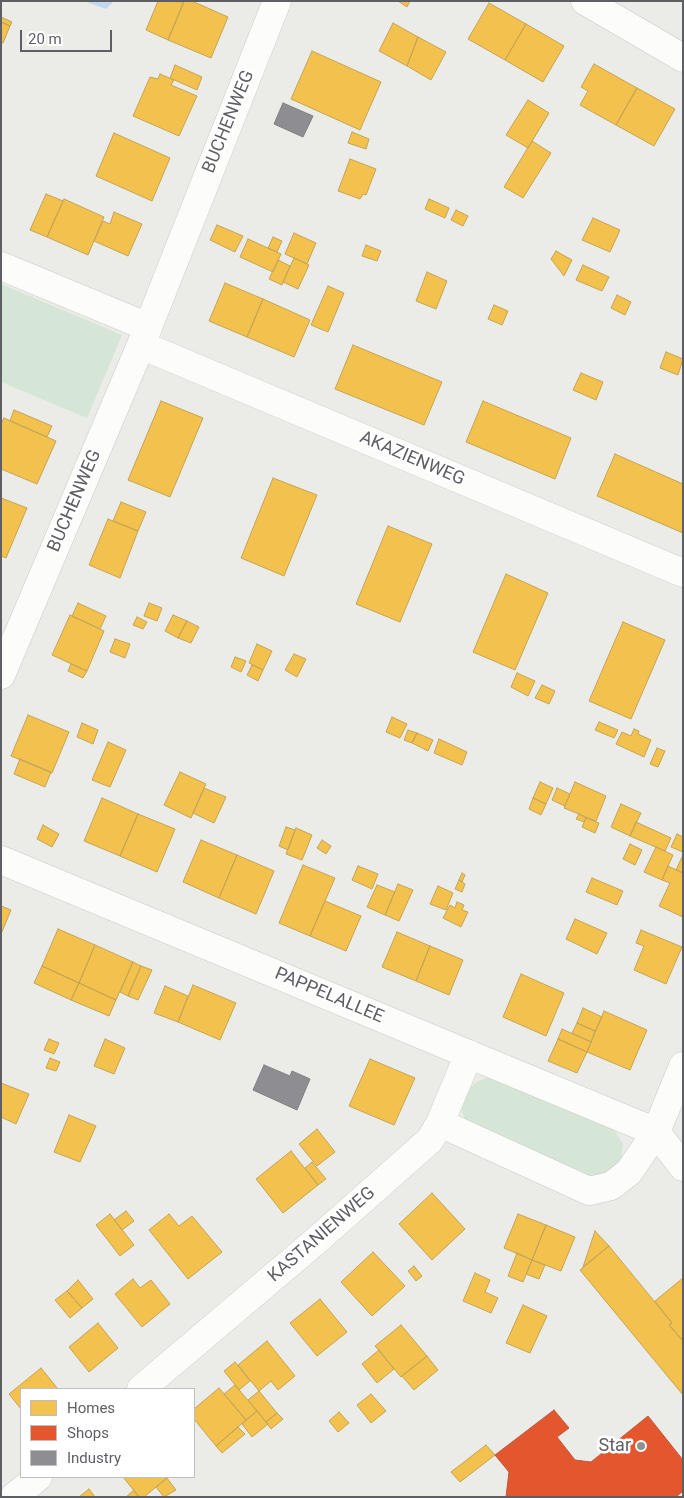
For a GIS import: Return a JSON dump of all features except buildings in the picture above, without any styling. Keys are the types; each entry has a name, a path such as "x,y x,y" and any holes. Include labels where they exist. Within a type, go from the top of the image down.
{"street":[{"name":"BUCHENWEG","path":"1,675 144,336 277,1"},
{"path":"585,1 683,58"},
{"path":"1,266 144,336"},
{"name":"AKAZIENWEG","path":"144,336 683,573"},
{"name":"PAPPELALLEE","path":"1,860 656,1132 683,1167"},
{"name":"KASTANIENWEG","path":"142,1388 317,1240 430,1140 440,1123 469,1054"},
{"path":"440,1123 589,1191 611,1186 629,1172 656,1132 683,1066"},
{"path":"14,1497 37,1478"}],"green space":[{"path":"1,284 122,335 87,418 1,382"},
{"path":"488,1077 613,1128 623,1144 621,1159 607,1175 585,1175 465,1122 460,1103 473,1084"}],"water":[{"path":"84,1 114,1 106,9"}],"place":[{"name":"Star","path":"641,1446"}]}
